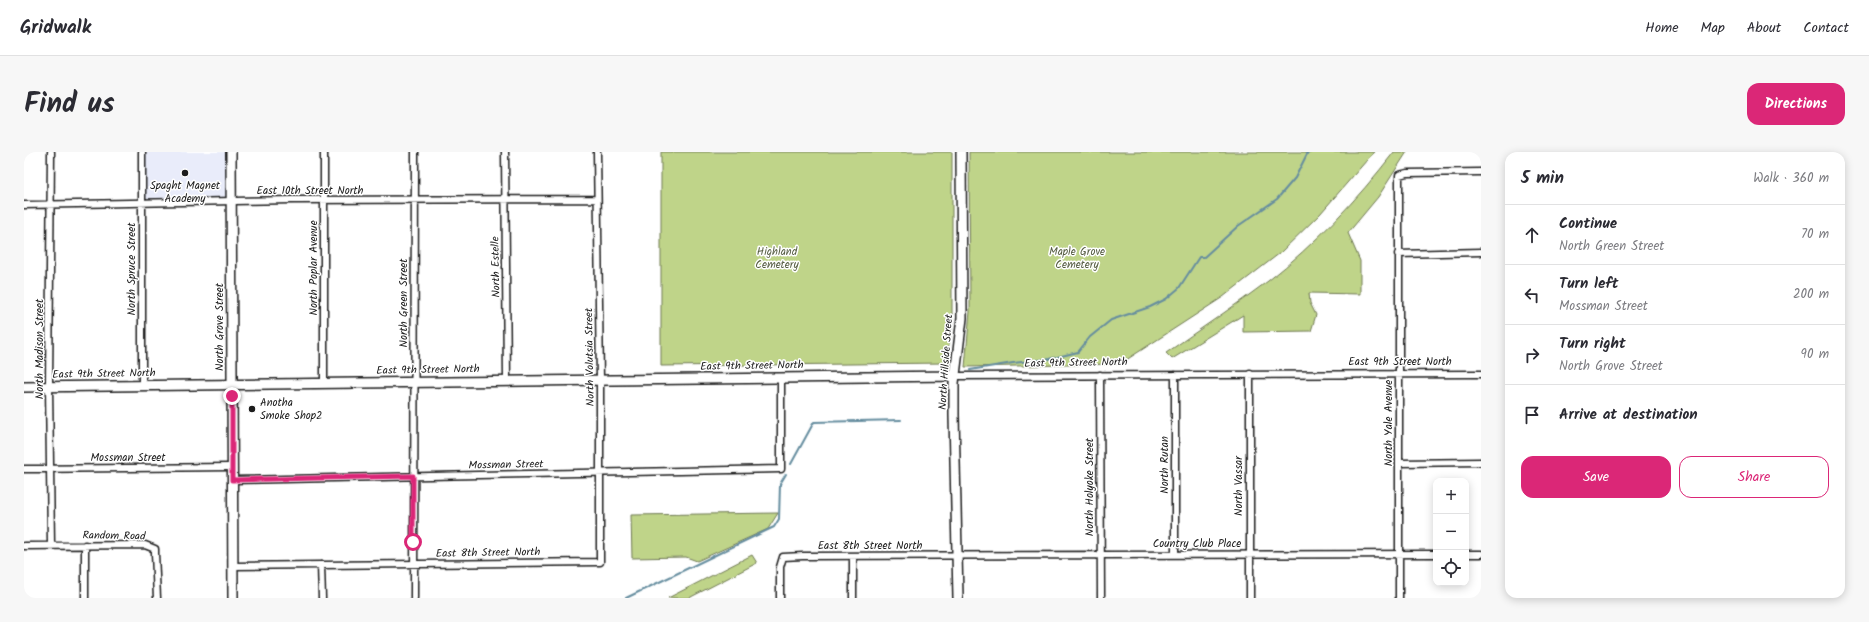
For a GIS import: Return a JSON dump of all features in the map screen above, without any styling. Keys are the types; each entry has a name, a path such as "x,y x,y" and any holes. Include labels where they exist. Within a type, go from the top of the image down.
{"street":[{"name":"North Madison Street","path":"51,152 49,386 51,545"},
{"name":"North Spruce Street","path":"142,152 142,385"},
{"name":"North Grove Street","path":"231,152 233,598"},
{"name":"North Poplar Avenue","path":"324,152 324,383"},
{"name":"North Green Street","path":"414,598 413,476 415,152"},
{"name":"North Estelle","path":"505,152 507,381"},
{"name":"North Volutsia Street","path":"597,152 600,380 600,562"},
{"name":"North Hillside Street","path":"958,598 954,415 955,376 962,318 961,152"},
{"name":"North Yale Avenue","path":"1400,598 1399,175 1407,173 1481,172"},
{"name":"East 10th Street North","path":"24,204 324,200 597,199"},
{"path":"1398,254 1481,252"},
{"name":"East 9th Street North","path":"24,387 780,377 1175,374 1481,374"},
{"name":"North Rutan","path":"1175,374 1175,555"},
{"name":"North Vassar","path":"1250,374 1250,598"},
{"name":"North Holyoke Street","path":"1100,375 1101,598"},
{"name":"Mossman Street","path":"232,480 781,469 780,377"},
{"path":"1399,463 1481,462"},
{"name":"Mossman Street","path":"24,469 232,467"},
{"path":"85,545 85,598"},
{"name":"Random Road","path":"24,546 151,546 155,549 157,598"},
{"name":"Country Club Place","path":"957,555 1433,554"},
{"path":"1469,554 1481,554"},
{"name":"East 8th Street North","path":"780,598 780,567 783,557 957,555"},
{"path":"853,556 854,598"},
{"name":"East 8th Street North","path":"233,566 600,562"},
{"path":"321,565 322,598"}],"shaded area":[{"name":"Spaght Magnet Academy","path":"144,152 227,152 226,197 146,199 144,197"}],"green space":[{"name":"Highland Cemetery","path":"661,152 952,152 952,325 946,363 661,366"},
{"name":"Maple Grove Cemetery","path":"969,152 1374,152 1320,214 1280,253 1223,297 1120,364 965,367 970,311"},
{"path":"1394,152 1407,152 1378,197 1348,233 1360,261 1360,294 1309,293 1310,303 1316,315 1311,331 1243,332 1243,315 1172,359 1166,353 1256,290 1285,267 1335,221"},
{"path":"778,513 768,529 697,561 686,557 632,558 631,515"},
{"path":"752,555 757,563 689,598 668,598"}],"waterway":[{"path":"970,370 1049,359 1078,352 1090,337 1111,320 1150,307 1166,299 1179,288 1199,257 1204,257 1238,226 1277,199 1295,178 1308,152"},
{"path":"791,464 814,422 901,420"},
{"path":"626,598 774,527 779,519 780,484 786,474"}],"place":[{"name":"Spaght Magnet Academy","path":"185,173"},
{"name":"Anotha Smoke Shop2","path":"252,409"}],"route":[{"path":"232,396 232,480 413,476 413,542"}]}
